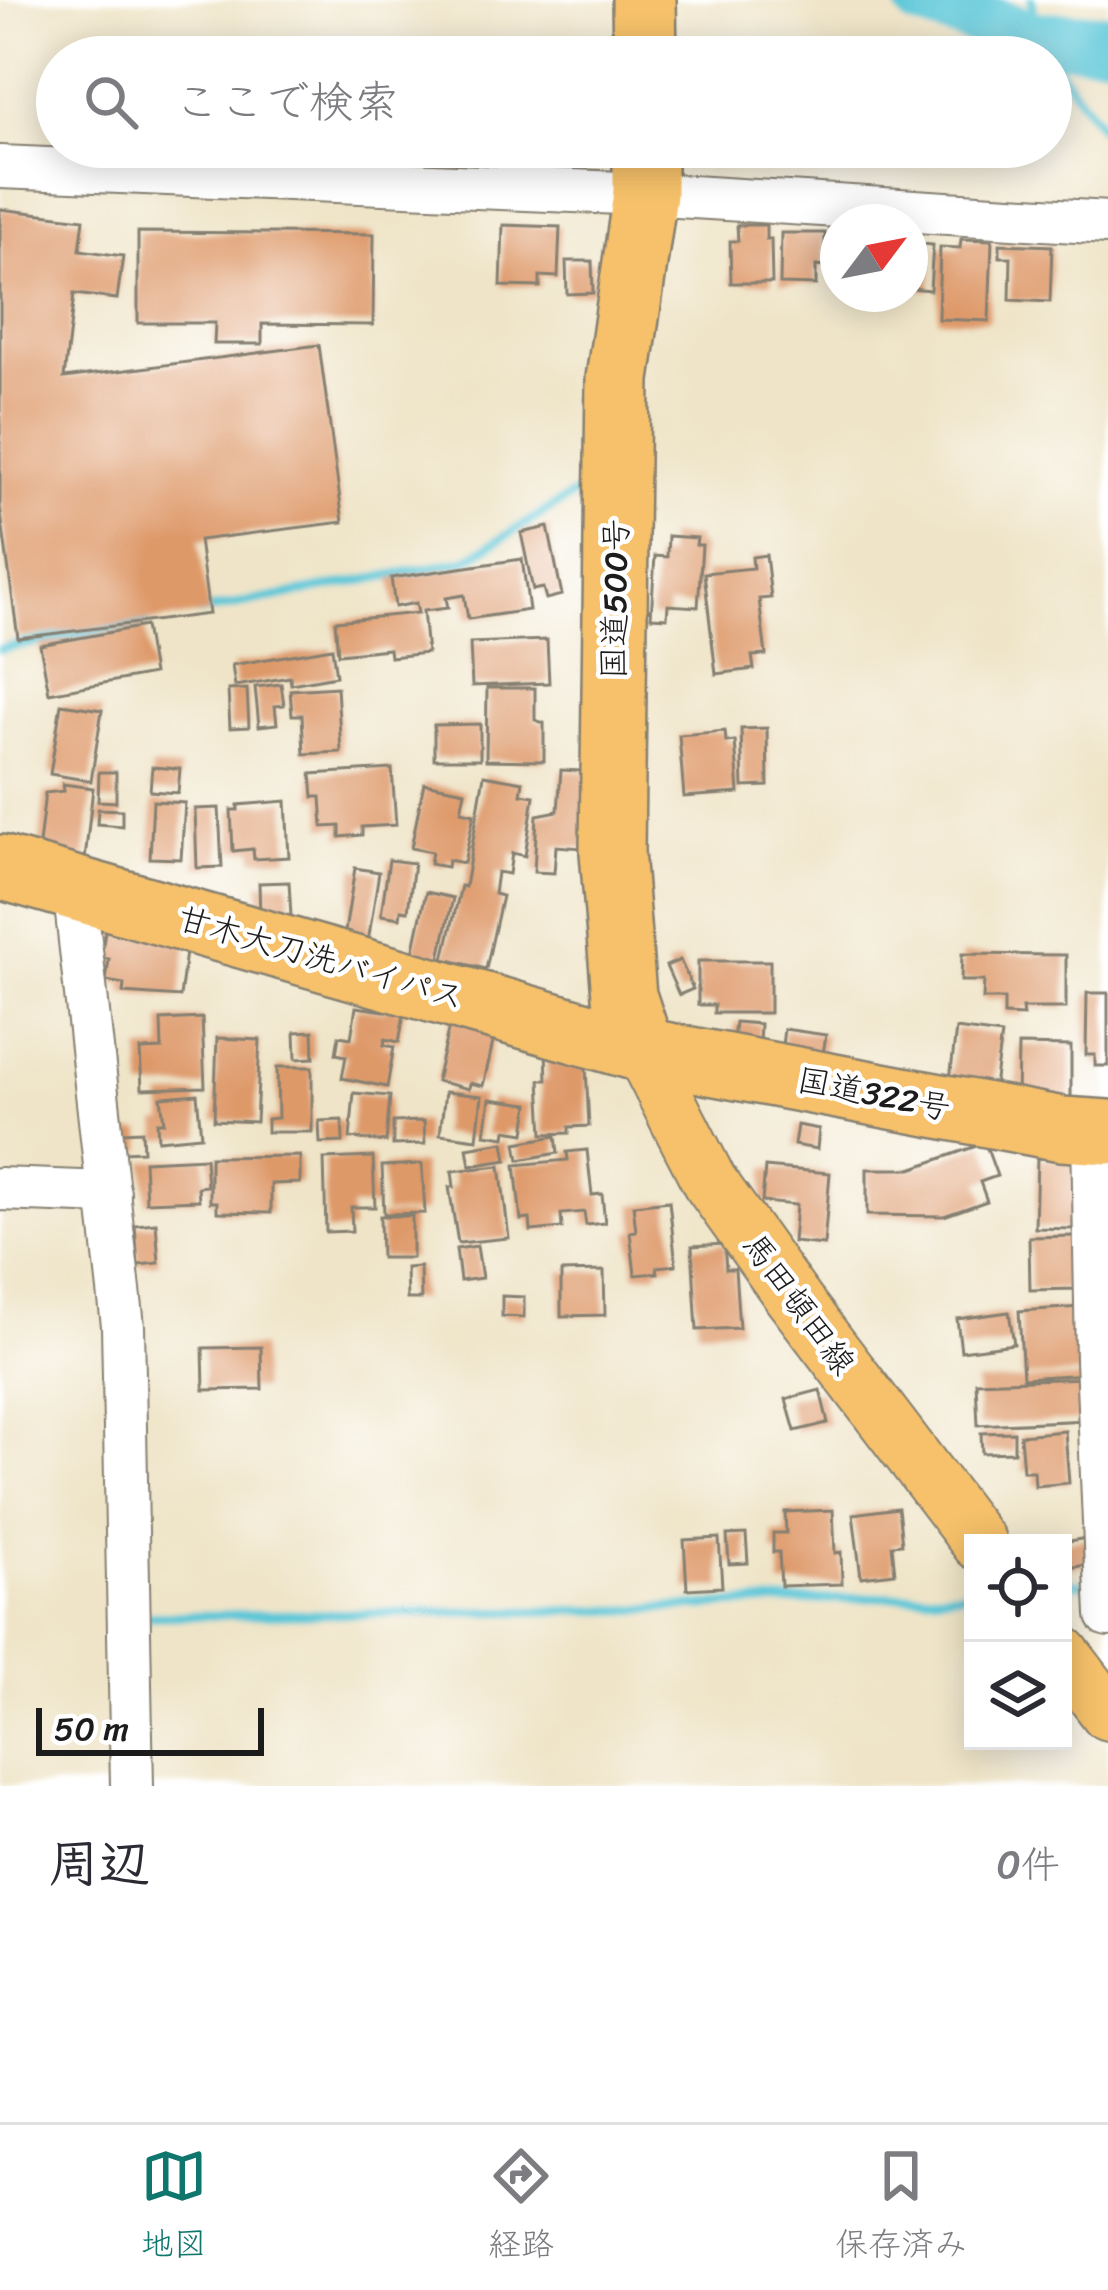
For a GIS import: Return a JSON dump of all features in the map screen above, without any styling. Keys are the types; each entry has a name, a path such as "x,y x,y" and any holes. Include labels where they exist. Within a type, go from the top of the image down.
{"highway":[{"path":"644,0 644,36"},
{"name":"国道500号","path":"642,1051 624,996 612,852 618,379 645,170"},
{"name":"甘木大刀洗バイパス","path":"0,867 642,1051"},
{"name":"国道322号","path":"642,1051 1062,1129 1101,1131"}],"main road":[{"name":"馬田頓田線","path":"642,1051 710,1181 972,1534"},
{"path":"1072,1666 1108,1713"}],"street":[{"path":"0,167 36,167"},
{"path":"215,168 645,170 1108,224"},
{"path":"74,887 123,1326 132,1786"},
{"path":"1101,1131 1097,1360 1108,1615"},
{"path":"0,1190 109,1193"}],"building":[{"path":"0,209 84,219 80,250 123,256 117,299 74,294 64,378 319,345 343,522 199,540 209,614 18,638 0,507"},
{"path":"503,225 560,227 558,277 540,276 540,287 501,286"},
{"path":"737,225 766,225 772,283 731,283 730,241 738,241"},
{"path":"138,232 374,234 373,325 262,324 262,344 214,344 215,323 138,323"},
{"path":"781,233 820,233 816,285 780,284"},
{"path":"961,239 992,240 989,321 938,319 940,247 960,248"},
{"path":"1000,244 1052,246 1050,302 1010,300 1011,257 1000,257"},
{"path":"928,245 933,245 928,290"},
{"path":"566,261 592,261 593,293 567,294"},
{"path":"548,527 562,595 546,599 543,588 533,590 521,533"},
{"path":"668,536 697,538 696,545 702,545 698,607 668,605 667,618 651,617 655,556 667,557"},
{"path":"766,555 771,598 759,599 766,655 752,656 754,669 716,674 704,573 753,568 752,557"},
{"path":"522,559 529,610 468,619 464,595 446,598 448,608 423,611 427,653 390,657 389,649 338,654 335,621 418,613 416,603 395,607 391,578"},
{"path":"145,626 153,674 49,693 40,645"},
{"path":"547,640 549,683 472,686 470,643"},
{"path":"332,648 336,676 235,686 232,665"},
{"path":"281,684 284,705 275,706 277,724 259,726 255,687"},
{"path":"337,687 341,752 304,754 302,715 292,715 290,690"},
{"path":"487,688 535,688 535,720 544,723 544,761 486,760"},
{"path":"247,689 249,727 230,728 228,690"},
{"path":"61,704 102,710 91,781 50,774"},
{"path":"480,724 480,759 434,759 434,725"},
{"path":"767,728 768,786 743,787 741,729"},
{"path":"725,731 726,742 735,741 739,793 684,797 679,735"},
{"path":"152,767 180,769 178,793 150,791"},
{"path":"392,769 396,825 362,827 362,835 340,837 340,826 323,827 321,797 313,797 311,774"},
{"path":"561,770 600,772 595,849 556,846 554,873 534,872 537,815 558,811"},
{"path":"99,772 116,772 116,802 98,801"},
{"path":"484,775 523,782 521,794 534,796 525,856 512,853 509,874 497,872 494,894 502,896 486,969 444,959 461,886 465,887"},
{"path":"424,783 465,791 461,811 474,814 464,863 430,864 432,852 411,848"},
{"path":"63,784 93,788 85,859 38,853 45,793 64,791"},
{"path":"153,801 185,803 181,859 150,858"},
{"path":"286,801 289,857 254,859 253,849 233,851 231,810 238,810 238,805"},
{"path":"219,808 222,867 197,868 195,809"},
{"path":"98,809 122,810 122,826 97,824"},
{"path":"389,860 414,863 408,911 401,910 400,918 381,915"},
{"path":"355,868 379,872 368,942 344,938"},
{"path":"289,882 291,916 260,918 259,883"},
{"path":"426,892 453,898 438,967 411,962"},
{"path":"106,925 188,937 180,997 123,993 124,984 106,981 109,959 101,958"},
{"path":"962,954 1066,955 1066,1008 1022,1008 1023,1016 1004,1015 1004,999 983,999 984,981 961,981"},
{"path":"680,960 693,989 679,995 666,966"},
{"path":"698,961 770,961 770,1013 714,1013 714,1005 698,1005"},
{"path":"1087,993 1108,993 1108,1066 1095,1066 1095,1055 1086,1055"},
{"path":"385,1006 405,1009 399,1042 385,1039 384,1045 394,1047 387,1087 342,1078 346,1056 336,1054 339,1036 351,1038 356,1007 384,1011"},
{"path":"452,1014 497,1025 483,1086 470,1083 469,1089 436,1081"},
{"path":"202,1018 205,1087 142,1089 140,1050 162,1049 161,1020"},
{"path":"735,1022 760,1024 759,1045 733,1042"},
{"path":"784,1029 826,1035 822,1060 781,1054"},
{"path":"956,1029 1001,1035 993,1094 949,1088"},
{"path":"313,1031 314,1058 296,1059 295,1032"},
{"path":"217,1038 260,1040 256,1122 214,1120"},
{"path":"1018,1045 1071,1046 1071,1102 1017,1102"},
{"path":"585,1048 589,1126 543,1134 540,1080 547,1080 546,1049"},
{"path":"277,1067 312,1067 312,1132 267,1132 267,1119 278,1118"},
{"path":"445,1092 482,1096 477,1139 440,1134"},
{"path":"354,1093 390,1096 386,1142 350,1138"},
{"path":"197,1094 201,1136 158,1140 157,1122 164,1122 161,1097"},
{"path":"490,1099 529,1104 525,1133 485,1134"},
{"path":"342,1120 343,1142 320,1143 319,1121"},
{"path":"424,1121 425,1144 393,1145 393,1122"},
{"path":"797,1125 819,1129 817,1149 794,1145"},
{"path":"142,1131 143,1151 122,1152 121,1132"},
{"path":"556,1136 558,1153 519,1160 516,1143"},
{"path":"504,1142 507,1160 470,1166 467,1148"},
{"path":"985,1143 997,1176 980,1182 987,1201 944,1216 867,1215 867,1169 911,1169"},
{"path":"587,1150 592,1195 602,1194 605,1223 586,1225 584,1212 561,1214 562,1228 531,1231 530,1219 521,1220 515,1165 568,1160 567,1152"},
{"path":"300,1156 300,1183 271,1184 271,1213 217,1212 217,1202 210,1202 210,1157"},
{"path":"373,1157 375,1207 351,1207 352,1231 326,1232 324,1159"},
{"path":"205,1158 207,1186 198,1187 199,1200 146,1202 144,1161"},
{"path":"1037,1158 1075,1159 1073,1229 1035,1228"},
{"path":"422,1164 425,1213 384,1214 382,1166"},
{"path":"500,1166 509,1238 458,1243 449,1187 454,1187 452,1171"},
{"path":"765,1167 830,1173 824,1245 793,1242 796,1205 762,1202"},
{"path":"669,1201 676,1265 635,1275 630,1232 636,1231 633,1205"},
{"path":"380,1216 412,1216 412,1258 381,1258"},
{"path":"156,1223 159,1263 138,1265 135,1225"},
{"path":"1077,1236 1078,1289 1030,1290 1029,1237"},
{"path":"724,1244 726,1269 735,1269 739,1328 697,1330 692,1246"},
{"path":"477,1246 482,1278 460,1281 456,1249"},
{"path":"420,1267 421,1299 407,1299 406,1268"},
{"path":"604,1271 605,1315 561,1316 561,1272"},
{"path":"502,1296 524,1297 524,1317 502,1316"},
{"path":"1081,1307 1086,1374 1023,1378 1019,1311"},
{"path":"1009,1312 1014,1344 961,1351 957,1319"},
{"path":"261,1347 262,1389 204,1390 203,1348"},
{"path":"1087,1378 1089,1420 978,1425 976,1382"},
{"path":"820,1390 828,1423 795,1431 786,1399"},
{"path":"1065,1431 1069,1483 1035,1486 1034,1471 1023,1471 1020,1435"},
{"path":"1014,1432 1014,1452 982,1453 981,1433"},
{"path":"898,1508 902,1544 892,1545 895,1573 861,1577 853,1514"},
{"path":"833,1510 842,1584 781,1586 773,1533 786,1533 785,1512"},
{"path":"746,1534 748,1563 729,1564 727,1535"},
{"path":"719,1538 722,1587 687,1589 684,1540"},
{"path":"1087,1538 1092,1564 1072,1567 1072,1540"}],"waterway":[{"path":"921,0 1029,36"},
{"path":"1032,0 1035,36"},
{"path":"1072,39 1108,40"},
{"path":"1072,88 1108,136"},
{"path":"198,612 464,561 593,483"},
{"path":"0,649 146,621"},
{"path":"1072,1584 1093,1585"},
{"path":"146,1616 625,1610 963,1593"}]}
